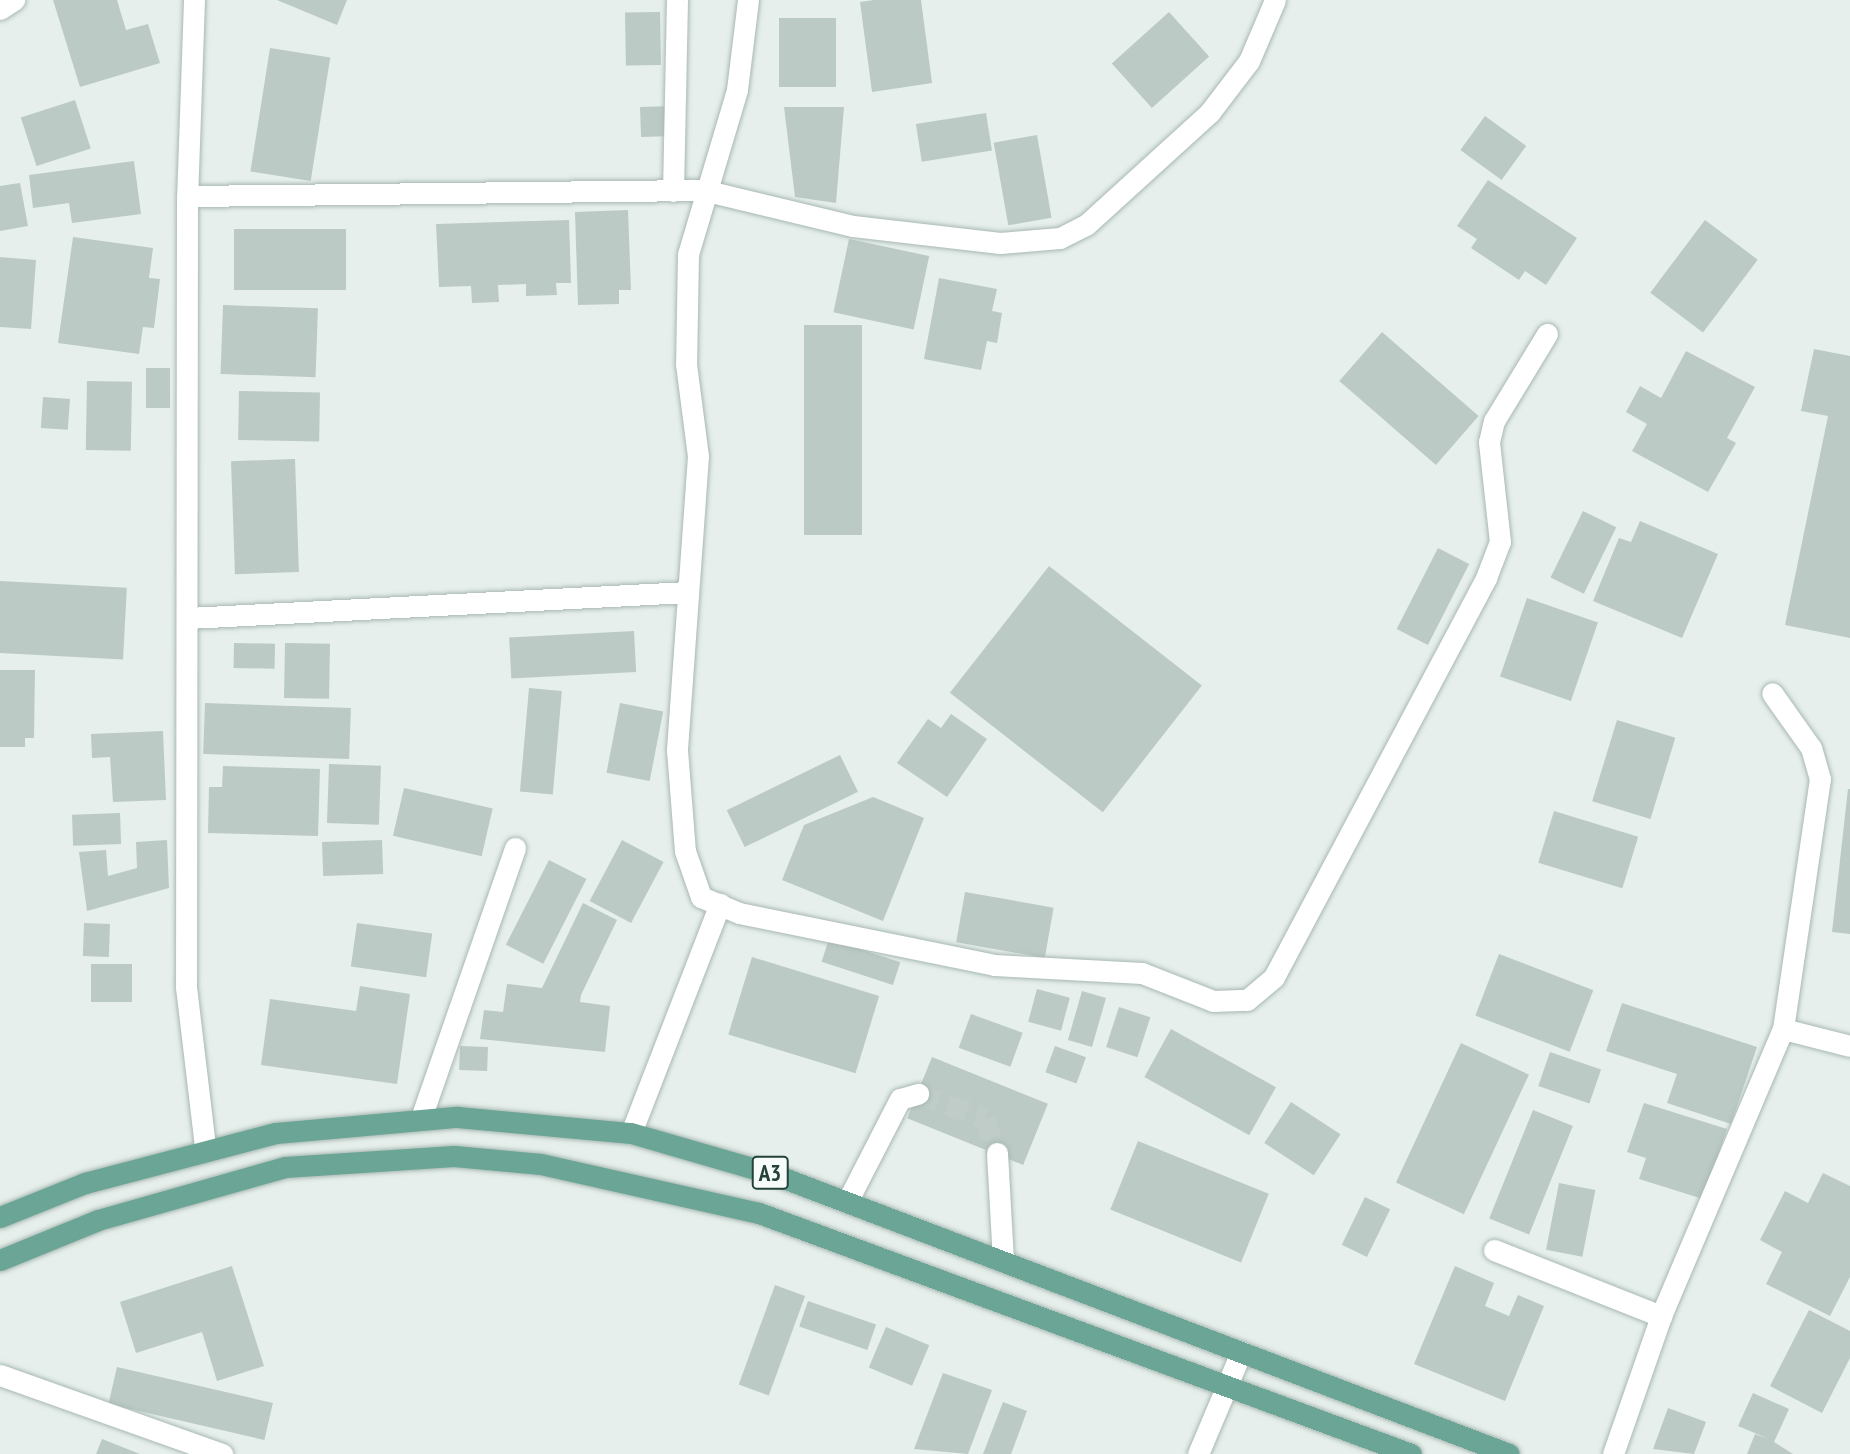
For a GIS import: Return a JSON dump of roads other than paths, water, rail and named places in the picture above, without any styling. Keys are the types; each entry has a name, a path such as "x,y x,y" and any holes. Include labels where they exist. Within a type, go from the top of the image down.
{"main road":[{"name":"A3","path":"0,1217 205,1146 421,1118 540,1121 631,1133 847,1202 1509,1454"},
{"name":"A3","path":"0,1260 98,1220 285,1167 454,1156 541,1164 759,1213 1411,1454"}],"street":[{"path":"0,9 14,0"},
{"path":"194,0 187,196 186,987 205,1146"},
{"path":"673,191 677,0"},
{"path":"748,0 737,90 703,190 688,254 686,364 698,456 677,750 685,851 701,897 720,904 994,965 1093,966 1142,973 1213,1001 1247,1000 1274,977 1486,578 1500,542 1489,442 1494,421 1547,334"},
{"path":"187,196 703,190 853,226 1000,243 1060,238 1086,225 1210,112 1249,61 1275,0"},
{"path":"188,618 688,592"},
{"path":"1614,1454 1661,1316 1783,1029 1820,779 1811,748 1772,694"},
{"path":"421,1118 515,848"},
{"path":"631,1133 720,904"},
{"path":"1783,1029 1850,1046"},
{"path":"847,1202 900,1099 918,1094"},
{"path":"997,1153 1003,1261"},
{"path":"1494,1250 1661,1316"},
{"path":"1198,1454 1241,1352"},
{"path":"0,1375 222,1454"}],"tunnel":[{"path":"918,1094 985,1118 997,1153"}]}
